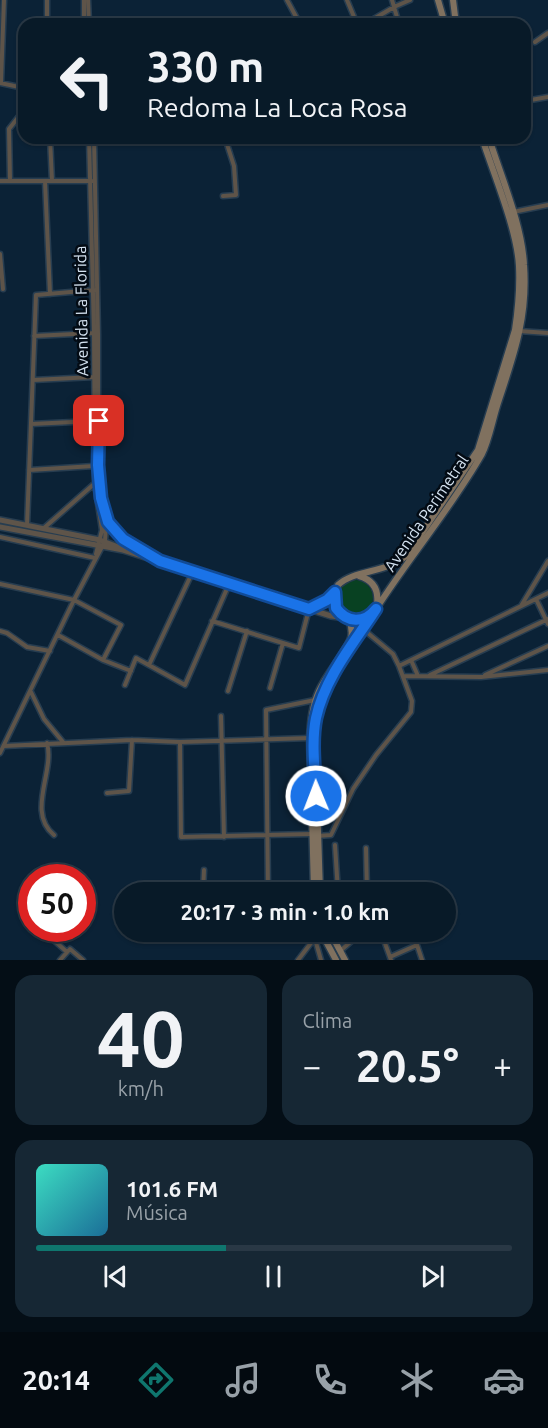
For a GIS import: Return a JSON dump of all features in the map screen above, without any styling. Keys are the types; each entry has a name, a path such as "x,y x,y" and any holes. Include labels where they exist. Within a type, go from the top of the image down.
{"main road":[{"path":"438,0 443,18"},
{"path":"453,0 455,18"},
{"name":"Avenida Perimetral","path":"314,882 316,720 322,697 331,678 376,609 483,452 518,331 524,264 520,239 484,144"},
{"name":"Avenida Perimetral","path":"491,144 510,213"},
{"name":"Avenida Perimetral","path":"359,576 395,565 406,555 478,450 518,331"},
{"path":"359,576 372,582 376,588 378,602 376,609 364,619 348,619 336,608 335,592 344,580 359,576"},
{"name":"Avenida Perimetral","path":"319,882 314,835 311,715 315,700 327,675 351,639 352,628 348,619"},
{"path":"326,942 336,960"},
{"path":"334,942 345,960"}],"street":[{"path":"4,0 0,82 18,86"},
{"path":"47,0 47,18"},
{"path":"84,0 84,18"},
{"path":"88,0 89,18"},
{"path":"287,0 297,18"},
{"path":"347,0 354,18"},
{"path":"392,0 397,18"},
{"path":"375,18 410,0"},
{"path":"535,42 548,33"},
{"path":"531,100 548,97"},
{"path":"10,181 9,129 18,118"},
{"path":"50,144 52,181"},
{"name":"Avenida La Florida","path":"91,144 94,466 102,523 102,544"},
{"path":"223,196 236,195 234,166 227,144"},
{"path":"0,181 93,181 98,465 106,525 102,544 0,753"},
{"path":"45,181 50,294"},
{"path":"510,213 548,205"},
{"path":"0,254 3,289"},
{"path":"27,525 36,295 94,290"},
{"path":"518,331 548,333"},
{"path":"34,336 94,333"},
{"path":"33,380 94,377"},
{"path":"31,424 94,421"},
{"path":"29,470 94,466"},
{"path":"44,528 95,484"},
{"path":"104,513 111,527 123,539 160,561"},
{"path":"0,520 44,528 102,544 331,616 348,619"},
{"path":"0,527 102,544"},
{"path":"0,537 95,558"},
{"path":"520,607 546,568 548,561"},
{"path":"149,665 193,571"},
{"path":"125,686 136,658 185,685 230,583"},
{"path":"0,584 74,600 121,625 103,660"},
{"path":"212,621 299,648 309,609 327,600 335,592"},
{"path":"399,666 548,593"},
{"path":"429,676 547,621 536,599"},
{"path":"180,742 181,837 332,835 353,789 376,755 411,712 412,701 404,676 393,654 363,629"},
{"path":"0,631 7,633 27,647 50,651"},
{"path":"228,691 247,631"},
{"path":"58,635 103,660 131,671"},
{"path":"270,688 283,643"},
{"path":"481,677 548,646"},
{"path":"411,660 418,676"},
{"path":"404,676 481,677 548,670"},
{"path":"31,692 44,719 64,742"},
{"path":"268,882 266,710 315,700"},
{"path":"221,716 224,837"},
{"path":"3,746 64,742 180,742 310,738"},
{"path":"107,793 129,791 132,741"},
{"path":"47,743 50,752 43,792 42,816 46,829 54,835"},
{"path":"335,845 337,882"},
{"path":"366,848 367,882"},
{"path":"203,882 204,870"},
{"path":"56,942 67,952"},
{"path":"298,960 311,942"},
{"path":"315,942 321,960"},
{"path":"339,952 351,942"},
{"path":"385,942 391,959 417,945 422,960"},
{"path":"60,960 70,949 83,960"}],"green space":[{"path":"355,580 368,585 373,598 368,611 355,616 342,611 337,598 342,585"}],"route":[{"path":"99,421 98,465 104,513 111,527 130,544 160,561 309,609 327,600 335,592 336,608 347,618 364,619 376,609 331,678 322,697 316,720 316,796"}]}
